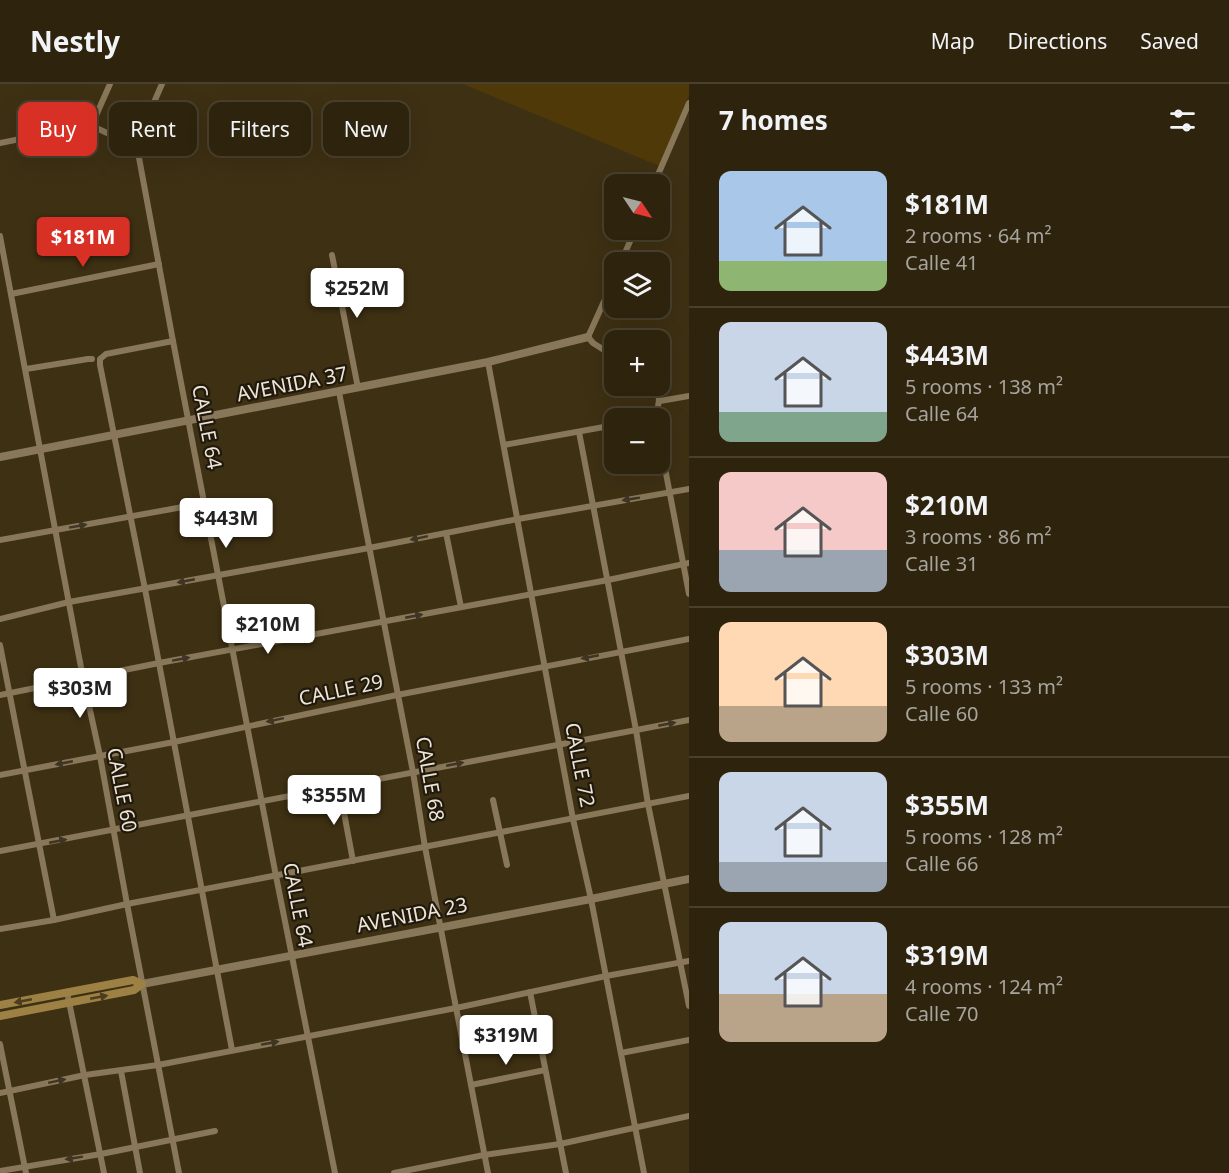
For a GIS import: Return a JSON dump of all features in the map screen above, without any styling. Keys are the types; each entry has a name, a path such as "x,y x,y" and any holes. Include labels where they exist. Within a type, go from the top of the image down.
{"main road":[{"name":"AVENIDA 23","path":"0,1005 133,980 142,984 134,990 0,1016"}],"street":[{"path":"97,113 110,84"},
{"path":"154,102 162,84"},
{"path":"658,174 689,103"},
{"path":"0,143 18,139"},
{"name":"CALLE 64","path":"139,156 261,801 335,1173"},
{"name":"CALLE 60","path":"0,236 179,1173"},
{"path":"332,255 358,387"},
{"path":"11,294 159,264"},
{"path":"604,301 588,337 604,350"},
{"name":"AVENIDA 37","path":"0,457 488,362 588,337"},
{"path":"173,341 106,354 100,359 100,365 131,516 232,1050"},
{"path":"26,369 92,359"},
{"name":"CALLE 72","path":"488,362 573,819 591,899 644,1173"},
{"name":"CALLE 68","path":"339,392 488,1173"},
{"path":"658,408 659,396"},
{"path":"660,401 689,396"},
{"path":"504,445 604,427"},
{"path":"579,432 648,804 689,1006"},
{"path":"666,474 686,564 689,594"},
{"path":"0,619 69,602 689,489"},
{"path":"0,540 205,503"},
{"path":"446,533 461,607"},
{"path":"0,695 686,564"},
{"name":"CALLE 29","path":"0,774 174,742 398,695 689,639"},
{"path":"0,645 54,920"},
{"path":"0,851 689,720"},
{"path":"339,786 353,861"},
{"path":"0,929 689,796"},
{"path":"493,800 507,865"},
{"name":"AVENIDA 23","path":"142,984 689,879"},
{"path":"0,1093 85,1075 158,1065 456,1008 689,961"},
{"path":"67,992 104,1173"},
{"path":"530,992 566,1173"},
{"path":"621,1053 689,1040"},
{"path":"0,1044 26,1170"},
{"path":"471,1085 545,1070"},
{"path":"121,1071 140,1173"},
{"path":"394,1173 484,1155 560,1144 689,1116"},
{"path":"0,1171 26,1170 215,1131"}],"shaded area":[{"path":"463,84 689,84 689,95 659,166"}]}
